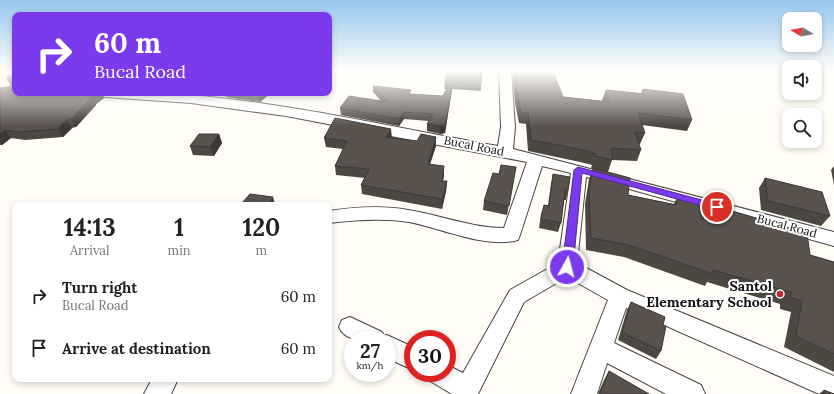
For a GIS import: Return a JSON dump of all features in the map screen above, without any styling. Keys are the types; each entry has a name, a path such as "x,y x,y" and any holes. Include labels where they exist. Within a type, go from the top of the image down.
{"street":[{"path":"505,152 508,127 506,89"},
{"name":"Bucal Road","path":"148,96 191,99 286,112 505,152 578,170 834,239"},
{"path":"332,217 354,213 408,216 495,236 510,235 518,217 536,159"},
{"path":"567,267 578,170"},
{"path":"567,267 620,296 834,388"},
{"path":"453,382 467,391 517,296 567,267"},
{"path":"584,394 620,296"},
{"path":"350,326 357,330"},
{"path":"601,348 692,394"},
{"path":"157,394 164,382"}],"building":[{"path":"0,89 12,89 12,96 92,97 71,119 67,119 58,129 19,132 5,130 0,134"},
{"path":"376,89 405,89 411,90 409,94 443,96 446,89 452,89 445,126 427,124 433,114 404,112 399,119 340,108 349,96 388,102"},
{"path":"517,89 560,89 563,97 609,102 606,90 643,94 643,89 646,89 683,94 692,120 638,113 645,133 635,132 641,150 612,148 612,160 595,156 596,154 584,150 531,140 528,113 521,113"},
{"path":"335,118 391,129 386,137 417,141 421,134 436,137 428,164 444,166 442,181 447,181 442,199 361,185 369,169 335,166 347,141 324,138"},
{"path":"199,134 219,134 210,147 190,146"},
{"path":"501,165 516,167 509,206 484,201 493,173 499,174"},
{"name":"Santol Elementary School","path":"593,168 630,178 628,195 676,205 678,195 807,233 810,255 834,262 834,354 796,336 802,301 791,297 791,292 713,270 713,274 629,245 591,238 589,192"},
{"path":"553,174 570,177 568,190 565,190 561,223 541,219 544,205 549,206"},
{"path":"765,178 822,192 830,216 768,201"},
{"path":"250,194 273,197 270,202 243,202"},
{"path":"631,302 665,317 663,325 666,326 661,351 622,332"},
{"path":"609,371 649,394 600,394"},
{"path":"824,390 834,394 824,394"}],"place":[{"name":"Santol Elementary School","path":"780,294"}],"route":[{"path":"567,267 578,170 717,207"}]}
